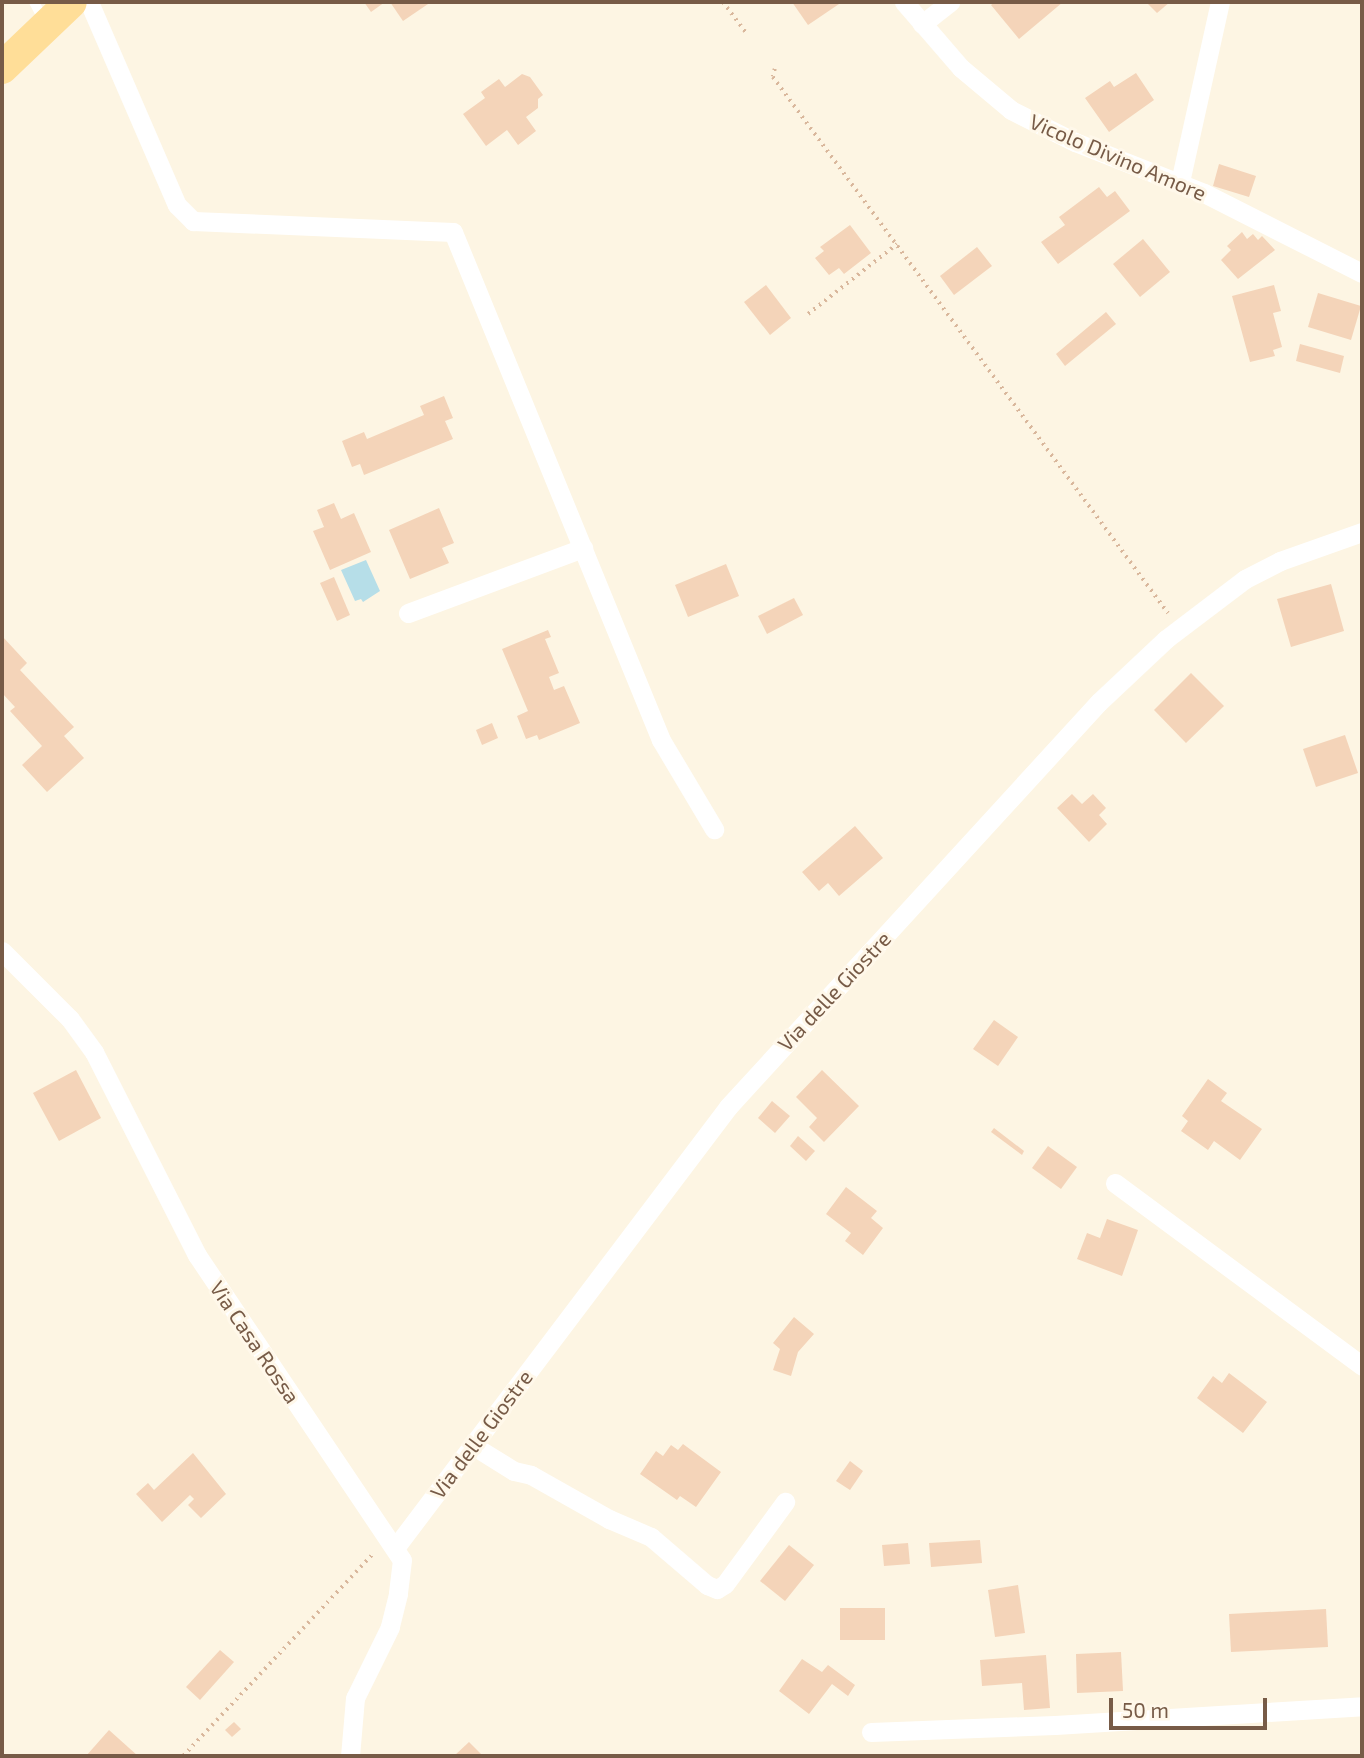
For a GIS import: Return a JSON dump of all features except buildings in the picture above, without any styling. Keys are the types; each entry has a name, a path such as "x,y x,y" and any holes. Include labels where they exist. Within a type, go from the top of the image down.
{"main road":[{"path":"2,68 40,14 71,2"}],"street":[{"path":"89,2 177,205 193,220 453,232 661,740 714,829"},
{"name":"Vicolo Divino Amore","path":"904,2 961,68 1011,110 1075,142 1180,183 1362,273"},
{"path":"922,24 950,2"},
{"path":"1180,183 1220,2"},
{"name":"Via delle Giostre","path":"392,1543 472,1445 707,1133 745,1088 1100,702 1179,629 1257,571 1362,532"},
{"path":"408,613 583,548"},
{"name":"Via Casa Rossa","path":"2,951 70,1019 100,1061 197,1255 402,1560 396,1605 384,1639 357,1690 351,1720 350,1756"},
{"path":"1115,1183 1362,1366"},
{"path":"472,1445 513,1471 531,1475 609,1519 651,1537 706,1585 717,1589 726,1584 785,1502"},
{"path":"871,1732 1055,1725 1362,1706"}],"path":[{"path":"723,2 748,35"},
{"path":"775,69 774,77 1179,629"},
{"path":"808,314 897,244"},
{"path":"183,1756 392,1543"}],"water":[{"path":"366,560 380,591 363,602 361,599 355,601 341,570"}]}
